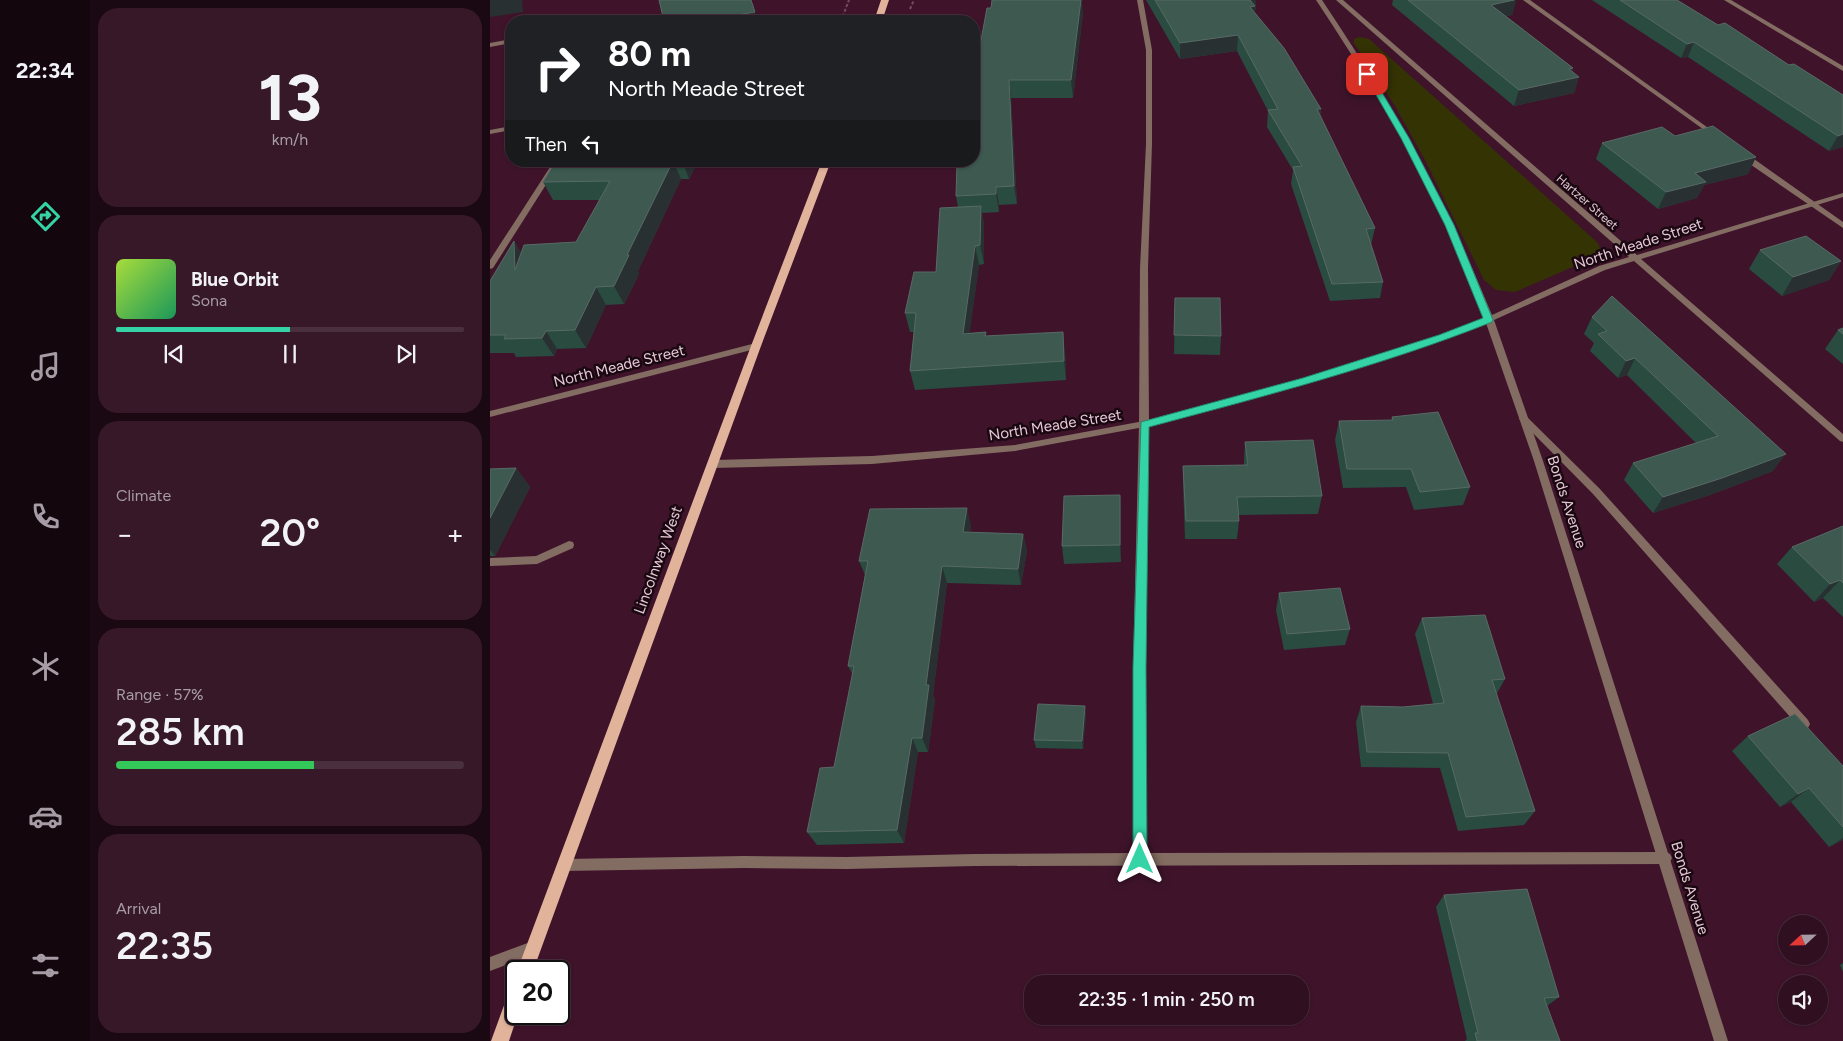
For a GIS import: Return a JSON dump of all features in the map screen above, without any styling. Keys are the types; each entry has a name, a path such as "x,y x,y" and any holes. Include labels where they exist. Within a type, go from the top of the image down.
{"main road":[{"path":"880,15 885,0"},
{"name":"Lincolnway West","path":"529,960 756,346 825,167"},
{"path":"500,1041 506,1025"}],"street":[{"path":"1140,0 1148,40 1149,80 1149,144 1144,268 1144,424 1139,668 1140,859"},
{"name":"Bonds Avenue","path":"1319,0 1358,58 1405,138 1449,225 1488,320 1524,419 1666,858 1721,1041"},
{"name":"Hartzer Street","path":"1340,0 1633,258 1843,439"},
{"path":"1526,0 1725,142"},
{"path":"1727,0 1843,69"},
{"path":"490,44 505,42"},
{"path":"490,132 505,129"},
{"path":"1741,153 1843,226"},
{"path":"490,266 554,167"},
{"name":"North Meade Street","path":"713,464 872,460 1015,448 1144,424 1305,382 1443,338 1488,320 1602,268 1843,195"},
{"path":"490,253 500,251"},
{"name":"North Meade Street","path":"490,414 756,346"},
{"path":"1524,419 1596,491 1810,731"},
{"path":"490,562 537,560 569,545"},
{"path":"564,865 1140,859 1666,858"},
{"path":"490,964 533,948"}],"path":[{"path":"843,15 849,0"}],"shaded area":[{"path":"1360,37 1369,39 1597,242 1600,250 1596,257 1515,292 1496,290 1484,280 1425,160 1395,106 1354,43 1354,39"}],"building":[{"path":"659,0 751,0 755,12 737,15 663,15"},
{"path":"992,0 1081,0 1071,80 1009,80 1014,186 996,187 996,194 956,196 957,167 980,167 980,46 987,8 991,8"},
{"path":"1155,0 1250,0 1255,6 1250,7 1284,48 1321,109 1317,109 1375,228 1366,229 1383,282 1332,284 1293,167 1302,166 1268,110 1278,109 1238,35 1180,43"},
{"path":"1408,0 1514,0 1491,5 1573,68 1569,69 1579,77 1519,90"},
{"path":"1620,0 1677,0 1718,25 1725,23 1789,65 1794,64 1843,95 1843,134 1838,136 1694,42 1687,44"},
{"path":"1713,126 1756,157 1695,173 1706,182 1666,192 1602,143 1662,127 1675,136"},
{"path":"552,167 670,167 614,286 596,287 575,330 546,331 542,338 504,339 506,335 490,335 490,281 514,241 515,270 524,245 576,242 610,181 543,182"},
{"path":"981,206 980,245 975,246 963,334 986,332 985,336 1063,332 1064,361 910,371 916,313 905,313 914,272 936,272 940,208"},
{"path":"1806,236 1841,261 1793,277 1760,250"},
{"path":"1612,296 1786,454 1722,478 1663,497 1633,463 1718,436 1635,358 1626,361 1598,334 1607,331 1592,317"},
{"path":"1175,298 1220,298 1221,336 1174,335"},
{"path":"1438,412 1470,487 1420,492 1411,469 1347,469 1339,421 1393,420 1392,417"},
{"path":"1313,440 1322,496 1237,497 1239,521 1186,521 1183,466 1248,465 1245,442"},
{"path":"516,468 490,518 490,469"},
{"path":"1120,495 1120,545 1062,546 1064,496"},
{"path":"967,508 963,532 1023,534 1018,569 942,566 926,685 929,685 922,738 912,738 897,830 807,832 820,768 834,767 854,666 848,666 868,561 859,561 870,509"},
{"path":"1843,526 1843,583 1840,580 1830,584 1792,547"},
{"path":"1340,588 1350,629 1287,634 1279,593"},
{"path":"1485,615 1505,679 1492,680 1535,811 1466,817 1448,753 1367,752 1361,706 1403,707 1444,703 1422,618"},
{"path":"1038,704 1085,706 1082,741 1034,740"},
{"path":"1795,714 1843,766 1843,827 1809,788 1798,794 1748,736"},
{"path":"1527,889 1559,997 1544,998 1560,1041 1477,1041 1475,1033 1478,1033 1444,895"}],"route":[{"path":"1140,859 1139,668 1144,424 1305,382 1443,338 1488,320 1449,225 1405,138 1367,74"}]}
